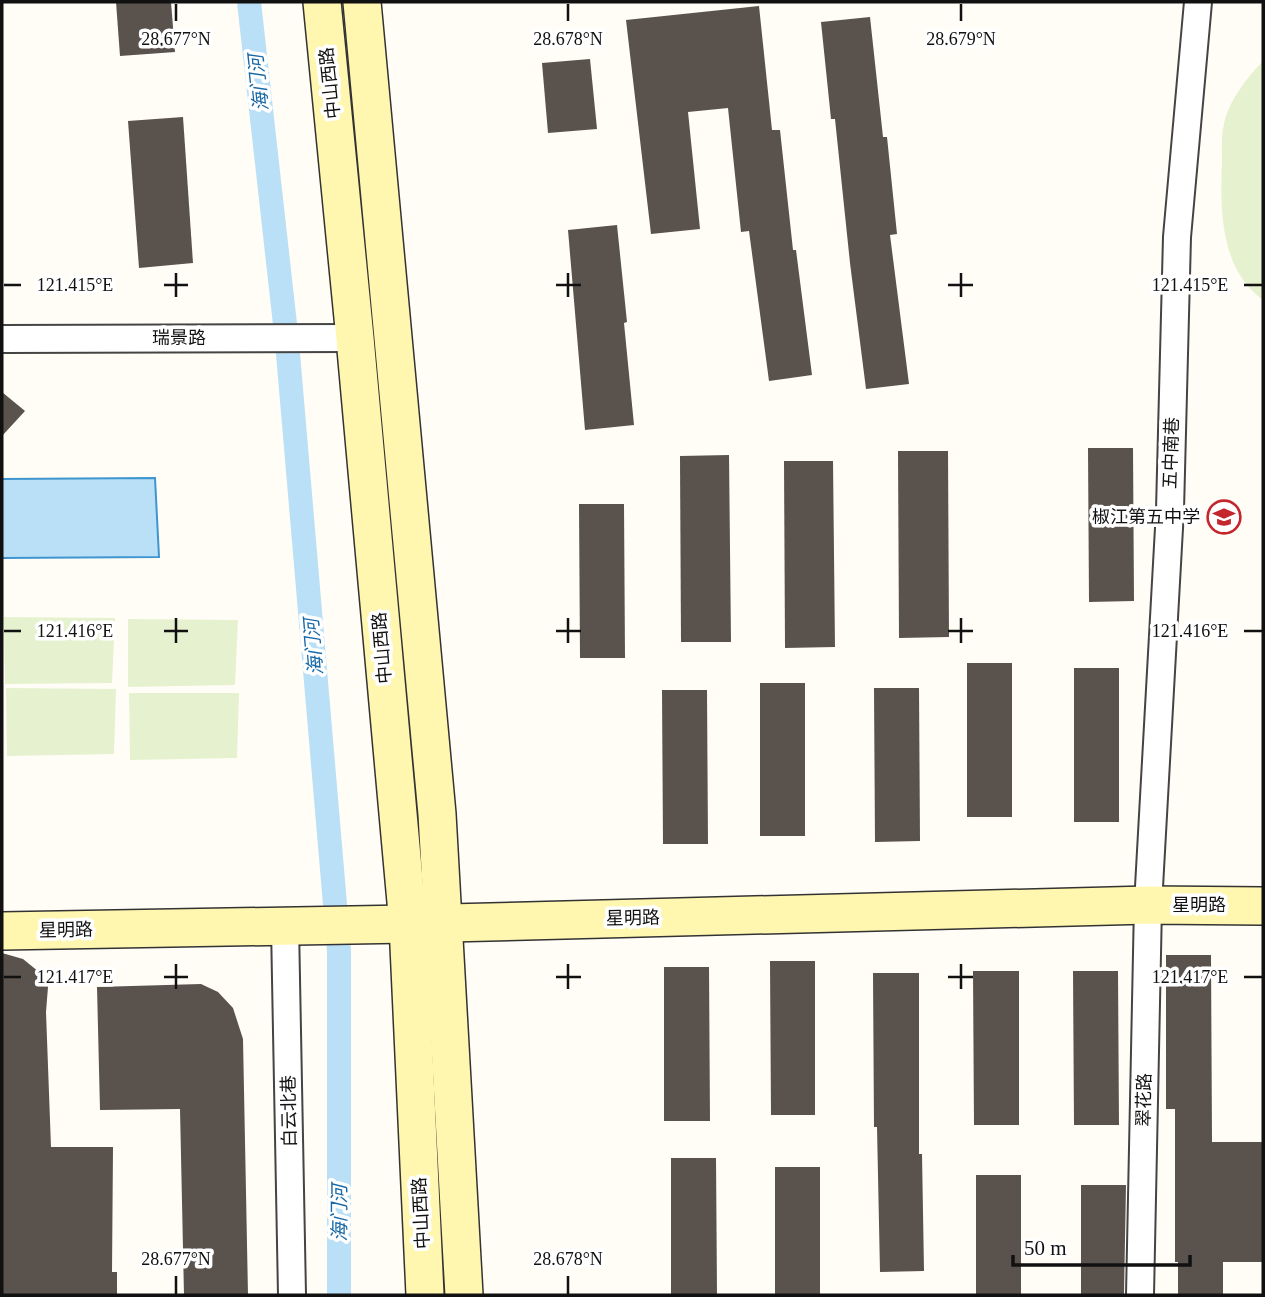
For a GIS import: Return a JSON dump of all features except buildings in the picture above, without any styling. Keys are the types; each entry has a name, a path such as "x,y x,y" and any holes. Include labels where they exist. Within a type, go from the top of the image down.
{"main road":[{"name":"中山西路","path":"322,2 340,338 398,925 425,1295"},
{"path":"362,2 437,814 464,1295"},
{"name":"星明路","path":"2,931 398,925 1148,905 1263,906"}],"street":[{"name":"五中南巷","path":"1148,905 1170,510 1177,237 1198,2"},
{"name":"瑞景路","path":"2,339 340,338"},
{"name":"翠花路","path":"1140,1295 1148,905"},
{"name":"白云北巷","path":"285,926 292,1295"}],"green space":[{"path":"1263,61 1263,300 1238,272 1231,255 1223,219 1221,180 1222,138 1226,115 1239,90"},
{"path":"4,617 115,618 112,683 5,684"},
{"path":"128,619 238,620 235,685 128,687"},
{"path":"6,688 116,689 114,754 7,756"},
{"path":"129,693 239,693 237,758 130,760"}],"water":[{"path":"155,478 159,557 2,558 2,479"}],"waterway":[{"name":"海门河","path":"249,2 287,342 339,951 339,1295"}],"place":[{"name":"椒江第五中学","path":"1224,517"}]}
